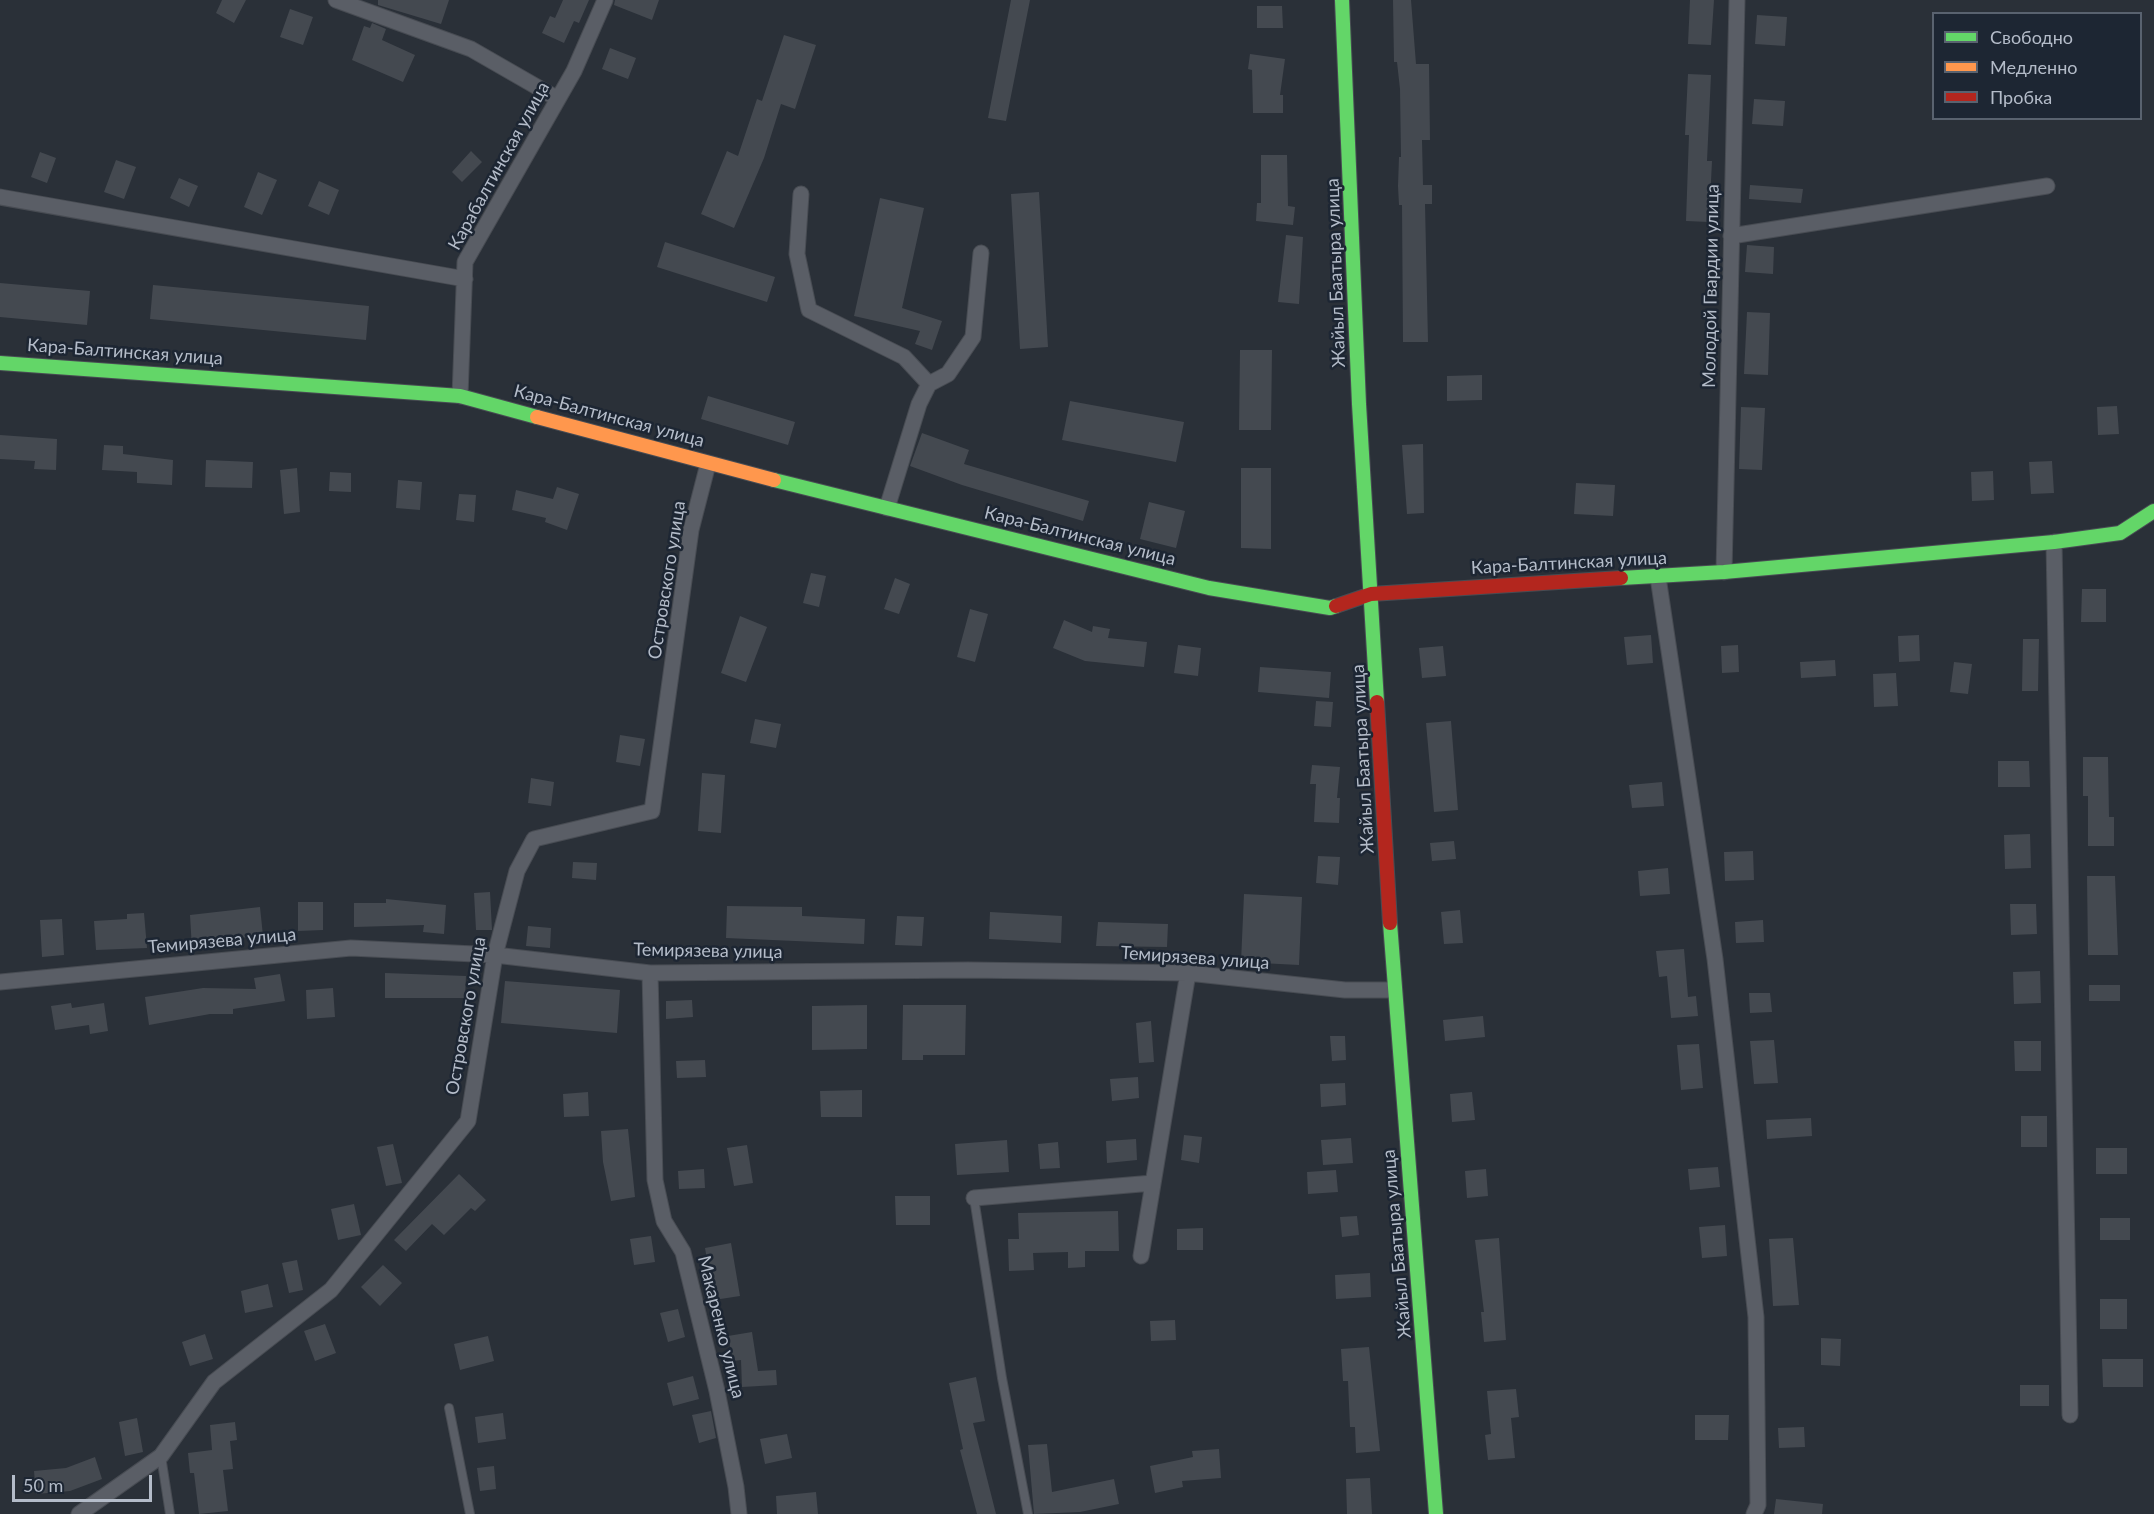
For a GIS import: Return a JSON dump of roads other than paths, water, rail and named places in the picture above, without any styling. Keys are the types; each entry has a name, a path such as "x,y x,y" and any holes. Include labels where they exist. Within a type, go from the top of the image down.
{"main road":[{"name":"Жайыл Баатыра улица","path":"1342,0 1359,392 1394,990 1436,1514"},
{"name":"Кара-Балтинская улица","path":"0,363 460,396 708,464 1209,588 1329,608 1371,594 1724,572 2054,542 2120,533 2154,511"}],"street":[{"path":"336,0 471,49 558,99"},
{"name":"Карабалтинская улица","path":"460,396 465,262 574,71 605,0"},
{"name":"Молодой Гвардии улица","path":"1724,572 1737,0"},
{"path":"1731,236 2047,186"},
{"path":"801,194 797,254 809,310 904,357 929,384"},
{"path":"0,197 465,279"},
{"path":"887,508 919,404 929,384 948,374 973,337 981,253"},
{"name":"Островского улица","path":"78,1514 161,1456 214,1382 331,1290 468,1121 495,955 517,872 534,839 652,811 691,530 708,464"},
{"path":"2054,542 2070,1415"},
{"path":"1658,577 1715,959 1756,1317 1758,1505 1754,1514"},
{"name":"Темирязева улица","path":"0,982 351,948 495,955 650,973 968,970 1188,973 1345,990 1394,990"},
{"name":"Макаренко улица","path":"650,973 655,1180 664,1221 683,1252 717,1391 736,1487 739,1514"},
{"path":"1141,1256 1188,973"},
{"path":"974,1198 1153,1184"}],"lane":[{"path":"974,1198 1002,1377 1028,1514"},
{"path":"449,1408 470,1514"},
{"path":"161,1456 170,1514"}]}
